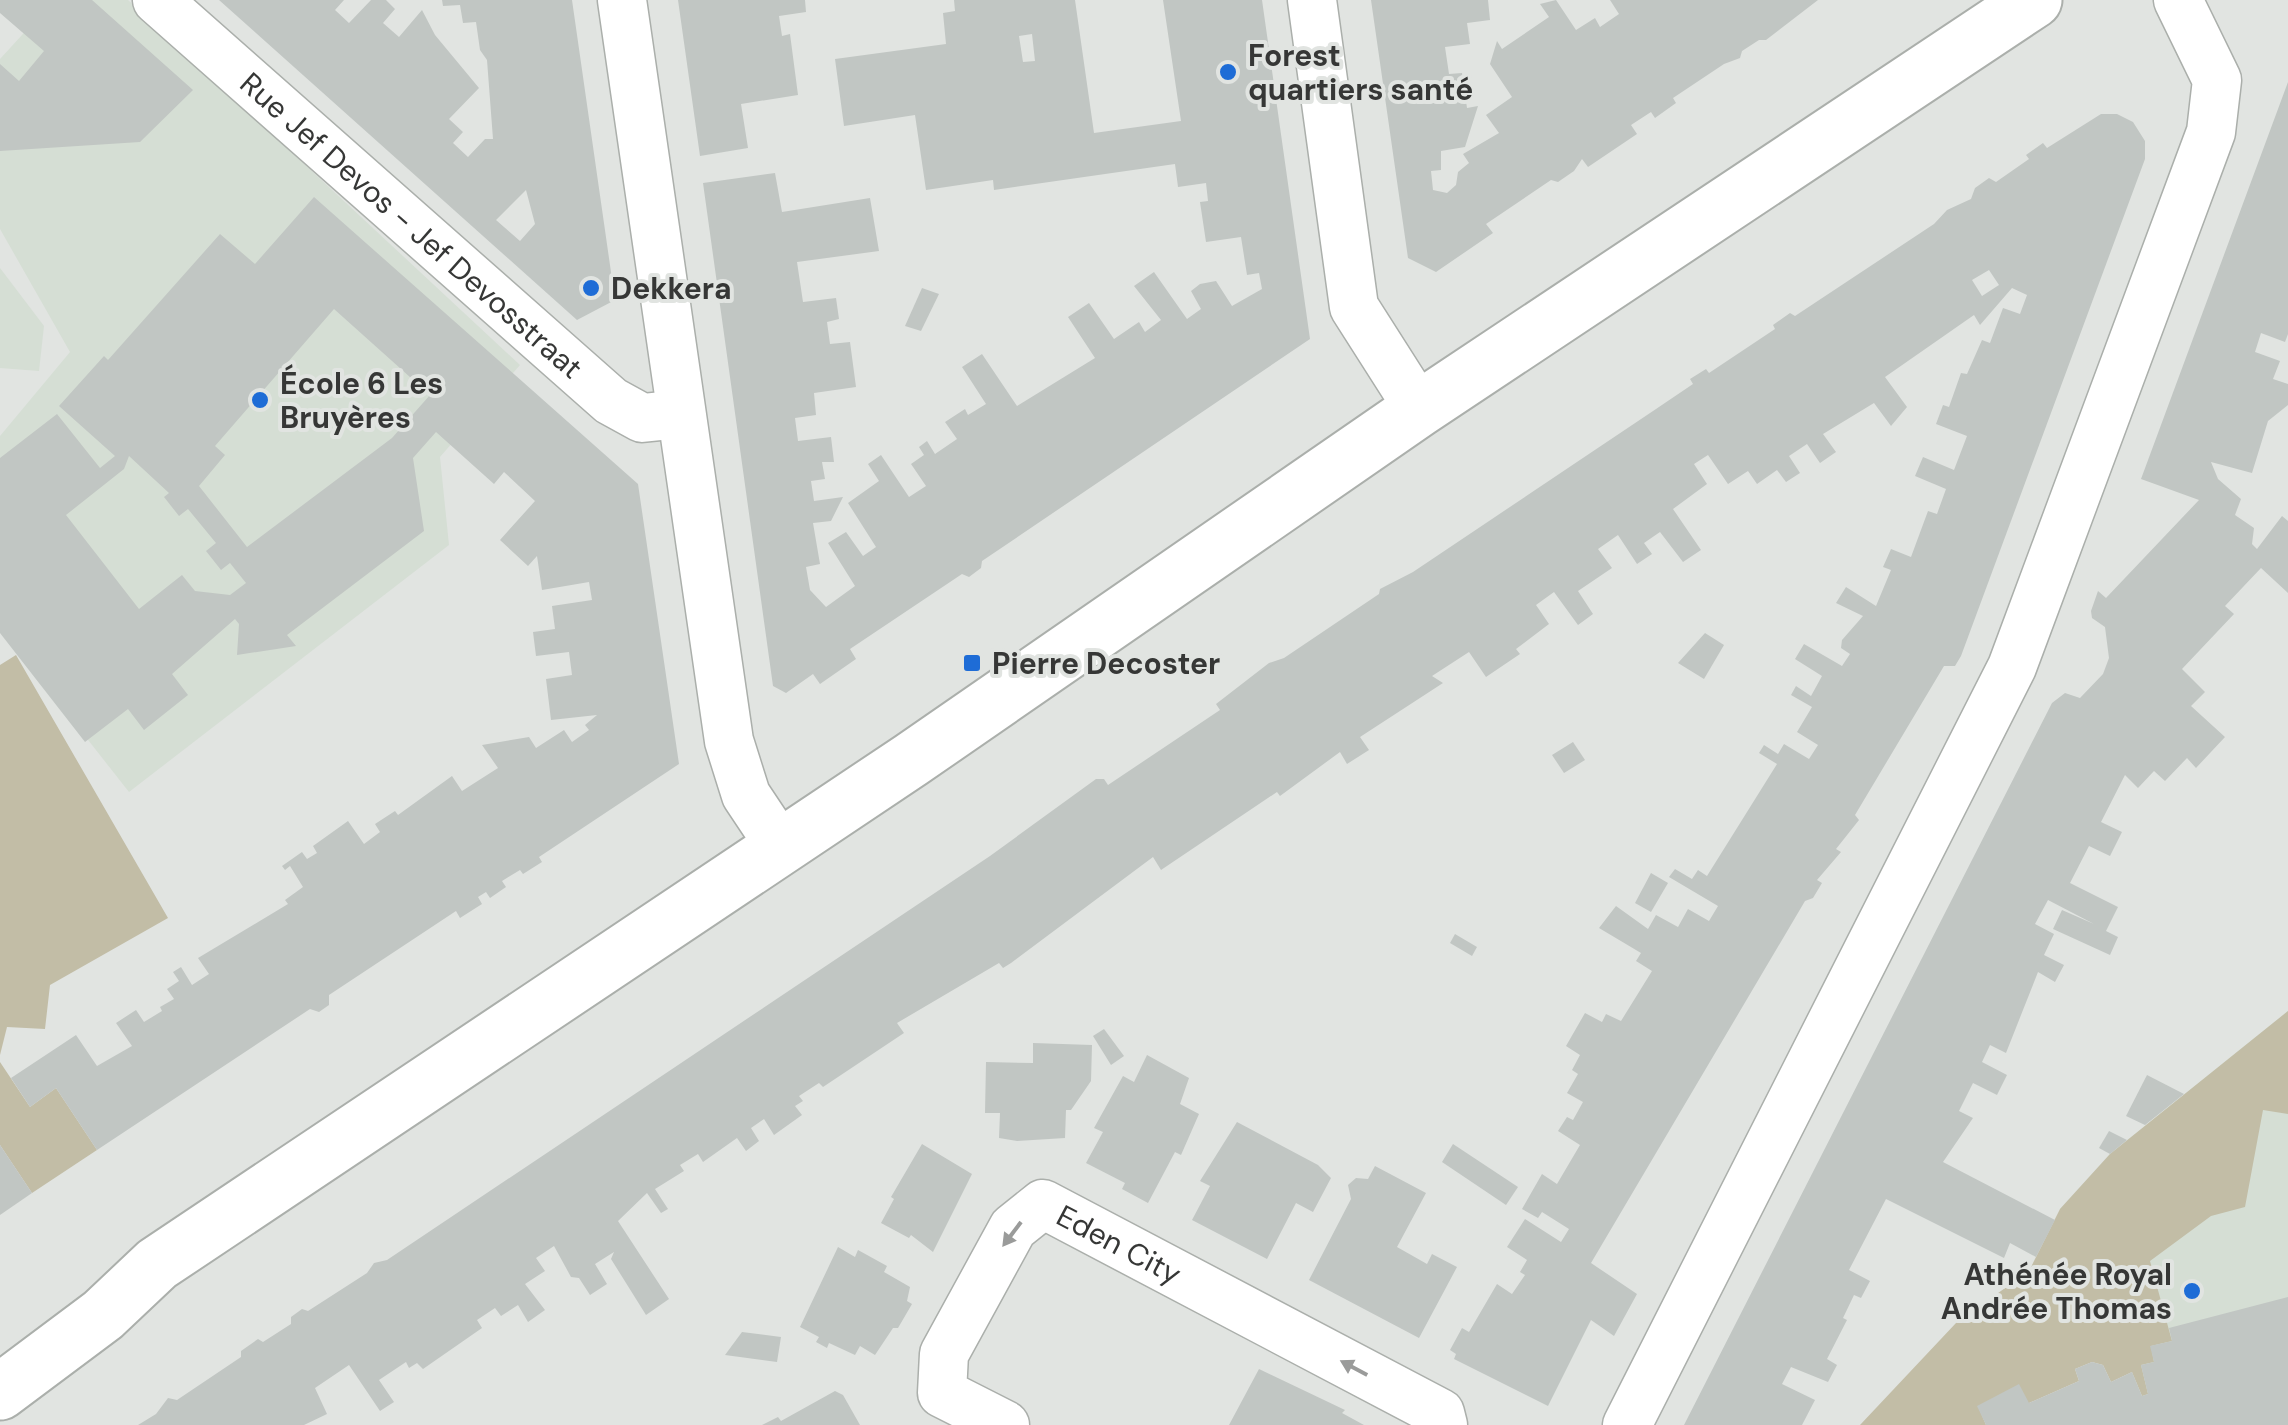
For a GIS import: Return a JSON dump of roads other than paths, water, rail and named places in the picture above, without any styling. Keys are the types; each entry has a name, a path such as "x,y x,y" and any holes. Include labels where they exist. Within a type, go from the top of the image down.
{"street":[{"name":"Rue Jef Devos - Jef Devosstraat","path":"158,0 611,401 642,418 681,414"},
{"path":"622,0 729,741 746,794 780,846"},
{"path":"1312,0 1354,307 1419,409"},
{"path":"0,1346 88,1294 156,1264 780,846 1419,409 2034,0"},
{"path":"1627,1425 2012,667 2211,132 2218,80 2178,0"},
{"name":"Eden City","path":"1005,1425 942,1392 944,1354 1013,1228 1043,1204 1440,1414 1443,1425"},
{"path":"0,1392 103,1315 156,1264"}],"place":[{"name":"Forest quartiers santé","path":"1228,72"},
{"name":"Dekkera","path":"591,288"},
{"name":"École 6 Les Bruyères","path":"260,400"},
{"name":"Pierre Decoster","path":"972,663"},
{"name":"Athénée Royal Andrée Thomas","path":"2192,1291"}]}
